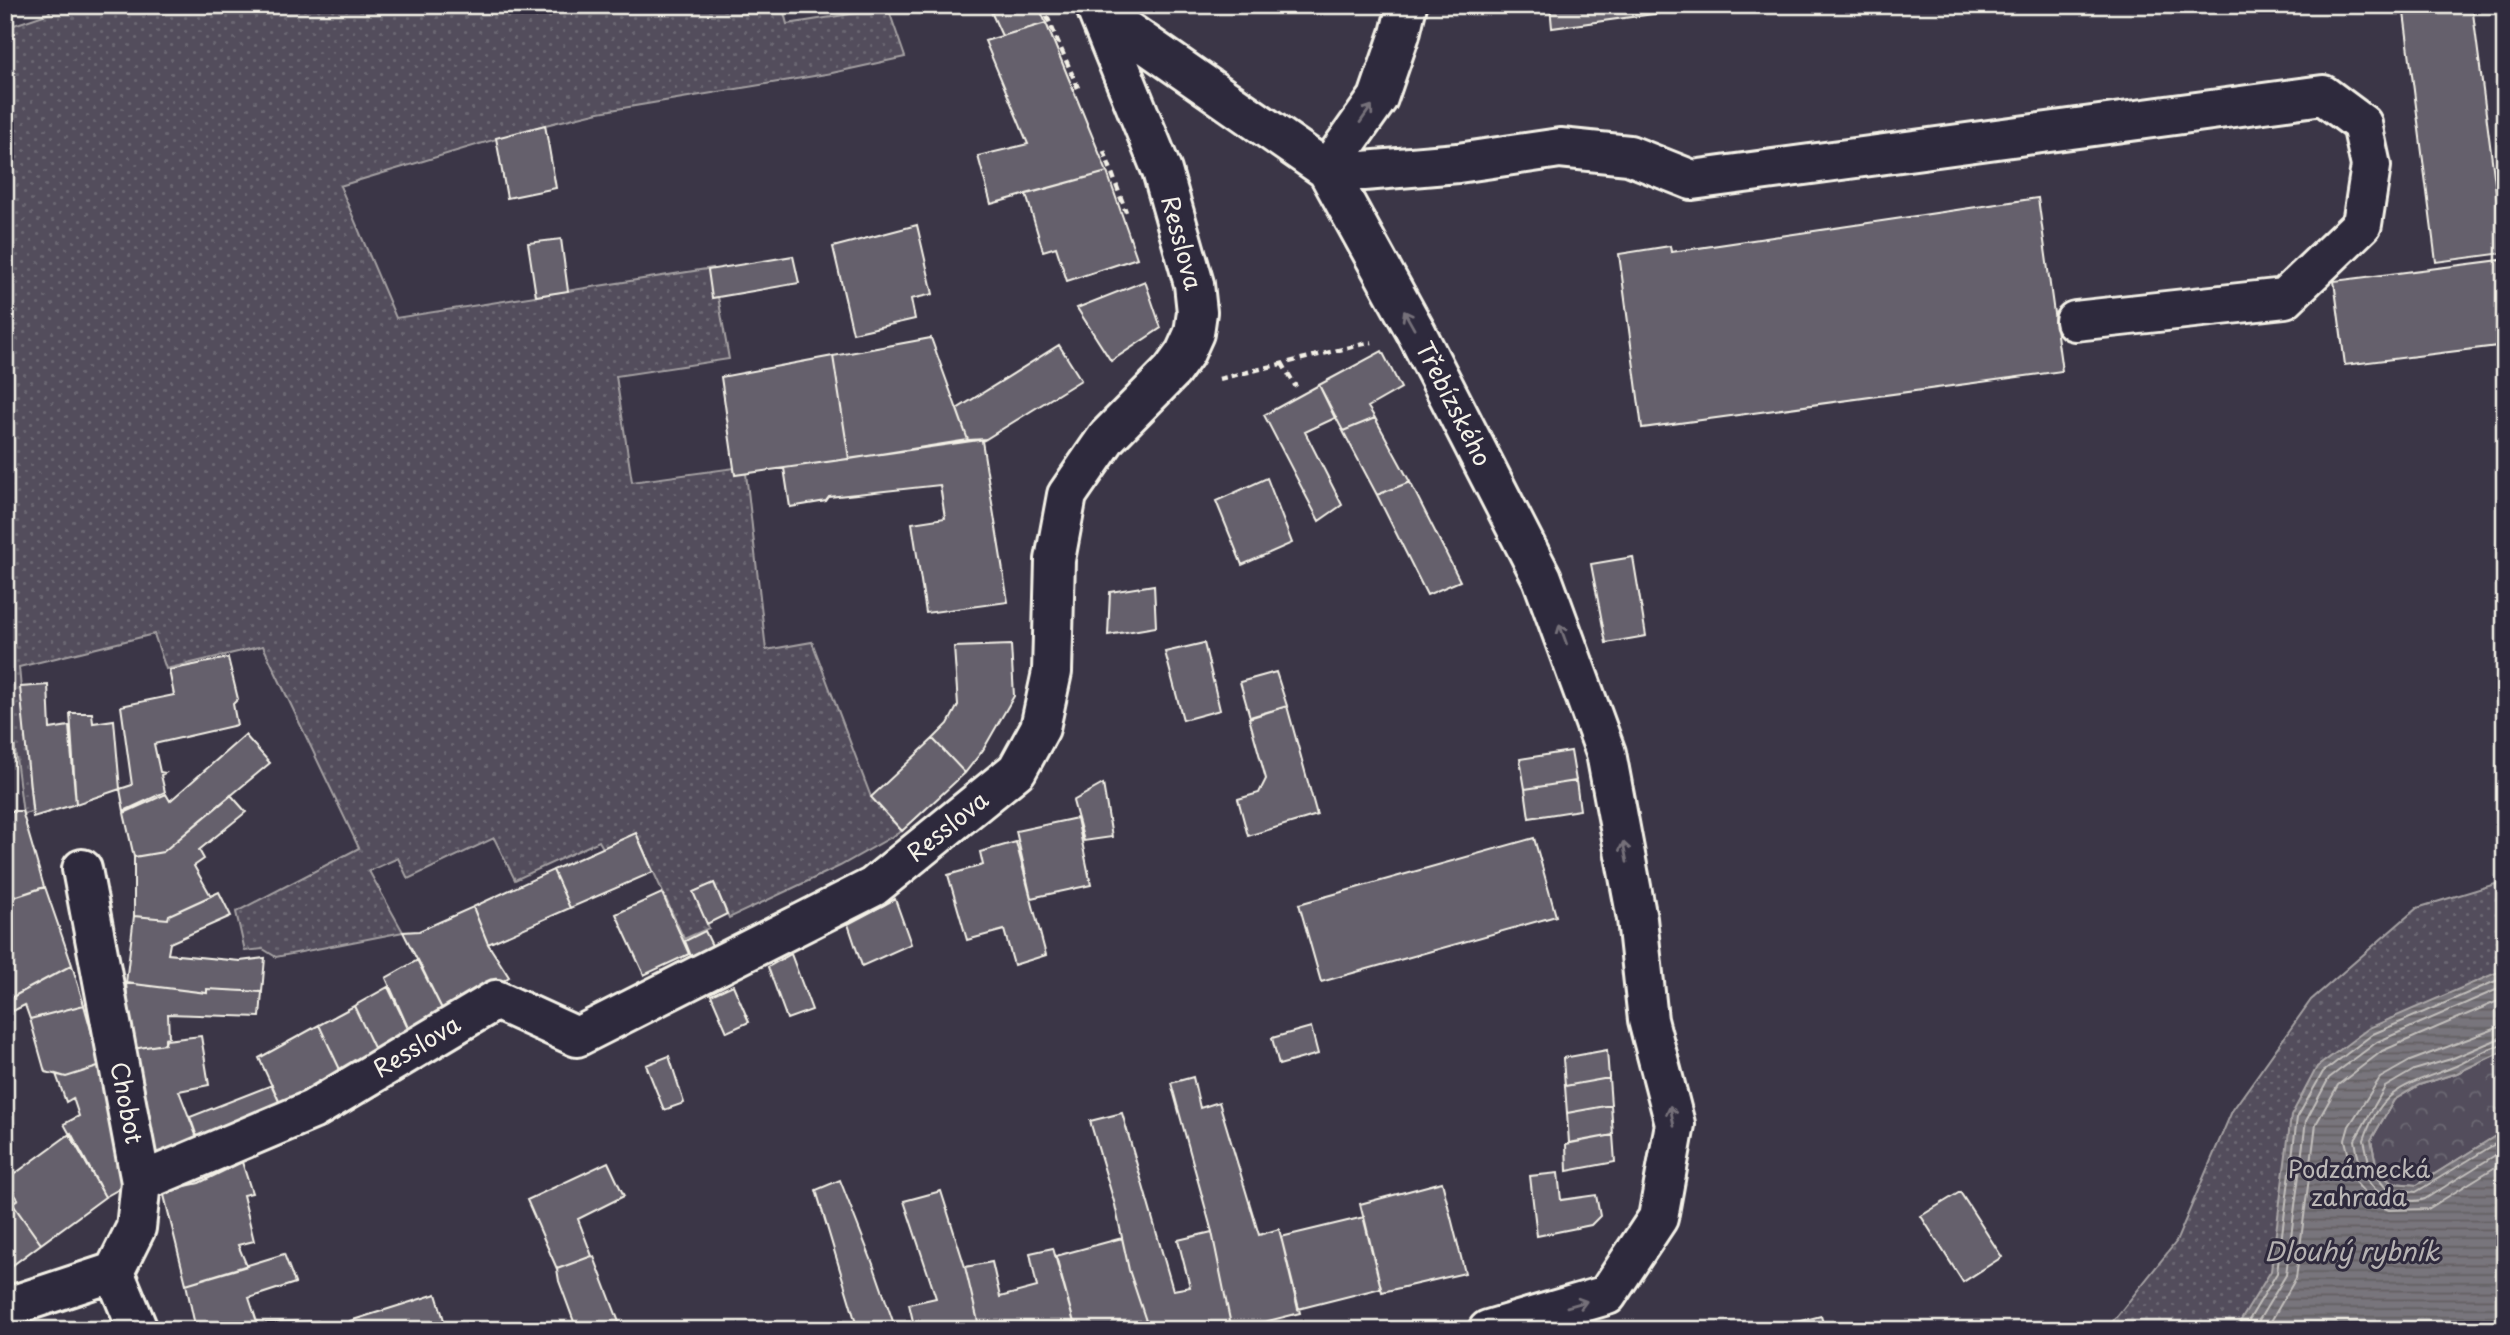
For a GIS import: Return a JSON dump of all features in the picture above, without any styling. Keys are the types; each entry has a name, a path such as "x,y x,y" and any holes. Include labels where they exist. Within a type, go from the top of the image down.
{"street":[{"path":"1327,170 1378,98 1407,5"},
{"name":"Třebízského","path":"1096,9 1327,170 1416,332 1542,578 1606,753 1637,919 1648,1020 1675,1124 1658,1218 1606,1295 1488,1330"},
{"name":"Resslova","path":"141,1182 312,1110 496,1000 577,1037 873,887 1017,770 1040,728 1052,672 1055,560 1068,495 1107,437 1172,371 1185,353 1194,333 1197,312 1194,284 1162,171 1096,9"},
{"path":"1327,170 1364,171 1458,163 1560,148 1629,155 1692,180 2323,95 2362,124 2371,166 2361,224 2285,298 2075,321"},
{"name":"Chobot","path":"82,869 141,1182 136,1228 114,1272"},
{"path":"5,1304 14,1305 114,1272 138,1330"}],"path":[{"path":"1213,381 1372,342"},
{"path":"1282,363 1296,387"}],"green space":[{"path":"47,5 782,5 787,24 888,8 905,57 832,73 599,112 533,128 340,186 396,318 713,268 729,359 616,376 632,482 734,468 735,474 746,473 766,650 812,642 871,797 902,831 840,866 729,918 714,883 694,892 709,928 684,939 636,833 603,848 599,841 515,880 494,838 408,879 398,858 369,871 403,932 276,957 263,949 245,951 236,912 359,848 263,646 166,669 154,634 19,667 32,812 23,814 5,670 5,28 50,13"},
{"name":"Podzámecká zahrada","path":"2505,881 2505,1330 2106,1330 2176,1242 2232,1111 2311,1000 2417,908"},
{"path":"2505,1050 2505,1130 2417,1185 2392,1183 2377,1169 2371,1140 2394,1100 2419,1085 2457,1073"}],"water":[{"name":"Dlouhý rybník","path":"2505,969 2505,1050 2457,1073 2419,1085 2394,1100 2371,1140 2377,1169 2391,1183 2417,1185 2505,1130 2505,1330 2235,1330 2271,1271 2291,1116 2317,1067 2369,1028"}],"building":[{"path":"988,5 1038,5 1046,23 1002,36"},
{"path":"1550,5 1718,5 1552,28"},
{"path":"2403,5 2472,5 2504,253 2436,262"},
{"path":"1046,23 1107,172 991,204 978,156 1028,144 985,41"},
{"path":"545,125 556,188 507,198 496,138"},
{"path":"1107,172 1137,258 1067,281 1056,247 1043,251 1026,194"},
{"path":"2038,198 2062,371 1642,428 1619,254 1670,246 1671,252"},
{"path":"917,225 933,294 911,299 915,319 853,333 833,247"},
{"path":"561,239 568,291 536,296 528,243"},
{"path":"793,256 799,283 712,298 708,270"},
{"path":"2501,260 2505,345 2345,365 2334,281"},
{"path":"1145,281 1161,328 1111,361 1077,308"},
{"path":"931,338 968,440 849,459 833,356"},
{"path":"1059,345 1081,380 986,439 968,440 957,409"},
{"path":"1382,351 1401,388 1368,407 1375,418 1343,431 1319,385"},
{"path":"833,356 849,459 735,475 721,377"},
{"path":"1319,385 1335,418 1305,432 1342,505 1319,521 1264,415"},
{"path":"1375,418 1410,482 1377,495 1343,431"},
{"path":"986,439 982,441 1008,602 926,613 912,523 945,518 940,485 829,497 826,501 790,507 784,468"},
{"path":"1267,478 1292,543 1242,565 1216,501"},
{"path":"1410,482 1460,581 1427,595 1377,495"},
{"path":"1633,557 1646,636 1606,643 1591,564"},
{"path":"1154,585 1156,627 1108,635 1110,592"},
{"path":"1204,643 1220,710 1183,720 1165,652"},
{"path":"1011,645 1014,696 983,750 965,773 933,739 948,724 958,705 954,647"},
{"path":"228,658 238,699 233,704 237,725 154,744 160,772 165,773 161,775 165,792 124,811 120,789 132,785 121,706 174,695 169,670"},
{"path":"1276,672 1287,706 1250,717 1240,682"},
{"path":"48,685 50,729 69,726 76,804 33,817 20,687"},
{"path":"1287,706 1317,815 1248,836 1238,799 1259,793 1266,779 1249,718"},
{"path":"70,713 92,713 93,723 114,720 120,789 76,804"},
{"path":"245,735 270,763 163,852 134,857 124,813 166,794 170,801"},
{"path":"933,739 965,773 902,831 871,797"},
{"path":"1571,751 1576,781 1525,789 1520,759"},
{"path":"1576,781 1580,810 1529,818 1525,789"},
{"path":"1103,784 1112,837 1084,841 1073,801"},
{"path":"231,795 246,812 199,850 204,859 194,866 211,896 169,915 168,919 134,916 134,857 163,852"},
{"path":"5,811 22,811 44,887 5,900"},
{"path":"1077,818 1091,885 1031,898 1016,831"},
{"path":"636,833 653,872 570,908 553,870"},
{"path":"1534,838 1556,916 1321,982 1299,904"},
{"path":"1016,842 1046,955 1014,965 1004,930 967,940 948,875 983,865 980,852"},
{"path":"553,870 570,908 488,944 473,907"},
{"path":"714,883 727,914 707,924 693,892"},
{"path":"45,887 72,965 5,1001 5,969 8,967 5,959 5,900"},
{"path":"219,892 231,916 170,943 168,954 240,961 265,958 262,992 207,989 207,993 126,983 134,916 168,919 169,915"},
{"path":"662,893 689,954 644,975 616,914"},
{"path":"895,899 911,944 862,966 848,924"},
{"path":"473,907 488,944 509,977 447,1019 403,932 419,931"},
{"path":"705,931 717,956 697,971 685,941"},
{"path":"791,954 812,1010 787,1019 768,967"},
{"path":"418,960 447,1019 413,1039 386,978"},
{"path":"72,965 84,1005 30,1019 25,1005 5,1015 5,1001"},
{"path":"126,983 207,993 207,989 262,992 260,1017 168,1014 169,1037 165,1038 165,1044 132,1049"},
{"path":"733,985 749,1022 727,1032 711,995"},
{"path":"388,987 413,1039 379,1058 354,1006"},
{"path":"84,1005 101,1066 66,1077 45,1072 30,1019"},
{"path":"354,1006 379,1058 344,1078 319,1025"},
{"path":"319,1025 344,1078 282,1108 259,1058"},
{"path":"1311,1027 1318,1054 1279,1065 1272,1038"},
{"path":"201,1036 209,1085 179,1091 201,1148 176,1161 155,1152 132,1049 165,1044 166,1040"},
{"path":"1607,1050 1609,1078 1565,1086 1563,1058"},
{"path":"669,1056 684,1103 664,1110 646,1065"},
{"path":"101,1066 135,1180 105,1197 64,1124 79,1116 73,1098 66,1102 56,1074 66,1077"},
{"path":"1193,1077 1200,1108 1219,1102 1259,1235 1279,1229 1300,1313 1232,1330 1212,1232 1171,1083"},
{"path":"1609,1078 1611,1105 1567,1113 1565,1086"},
{"path":"272,1085 282,1108 201,1148 190,1117"},
{"path":"1611,1105 1613,1135 1569,1143 1567,1113"},
{"path":"1122,1113 1173,1290 1190,1287 1178,1240 1212,1232 1232,1330 1149,1330 1129,1270 1115,1205 1090,1121"},
{"path":"71,1133 105,1197 41,1244 12,1203 18,1199 5,1181"},
{"path":"1613,1135 1615,1162 1567,1171 1566,1144"},
{"path":"242,1162 252,1193 243,1195 254,1241 238,1245 247,1266 186,1284 163,1191 199,1183"},
{"path":"608,1162 624,1196 578,1219 592,1256 557,1269 527,1200"},
{"path":"1558,1173 1561,1200 1596,1195 1600,1216 1591,1225 1537,1236 1530,1176"},
{"path":"840,1180 896,1330 858,1330 816,1190"},
{"path":"1442,1182 1465,1273 1382,1292 1360,1204"},
{"path":"5,1185 18,1199 12,1203 41,1244 5,1271"},
{"path":"941,1191 965,1267 980,1330 915,1330 909,1304 936,1298 904,1201"},
{"path":"1960,1192 2002,1257 1963,1282 1921,1216"},
{"path":"1364,1217 1381,1288 1298,1309 1281,1237"},
{"path":"1122,1238 1129,1270 1149,1330 1076,1330 1056,1256"},
{"path":"1053,1248 1076,1330 980,1330 965,1267 992,1262 1000,1297 1037,1287 1030,1253"},
{"path":"284,1254 295,1283 249,1298 259,1328 196,1330 186,1284"},
{"path":"592,1256 622,1330 577,1330 557,1269"},
{"path":"436,1294 447,1330 353,1330 350,1321"},
{"path":"1821,1316 1825,1330 1766,1330"},
{"path":"318,1321 321,1330 255,1330 268,1325 266,1323"}]}
